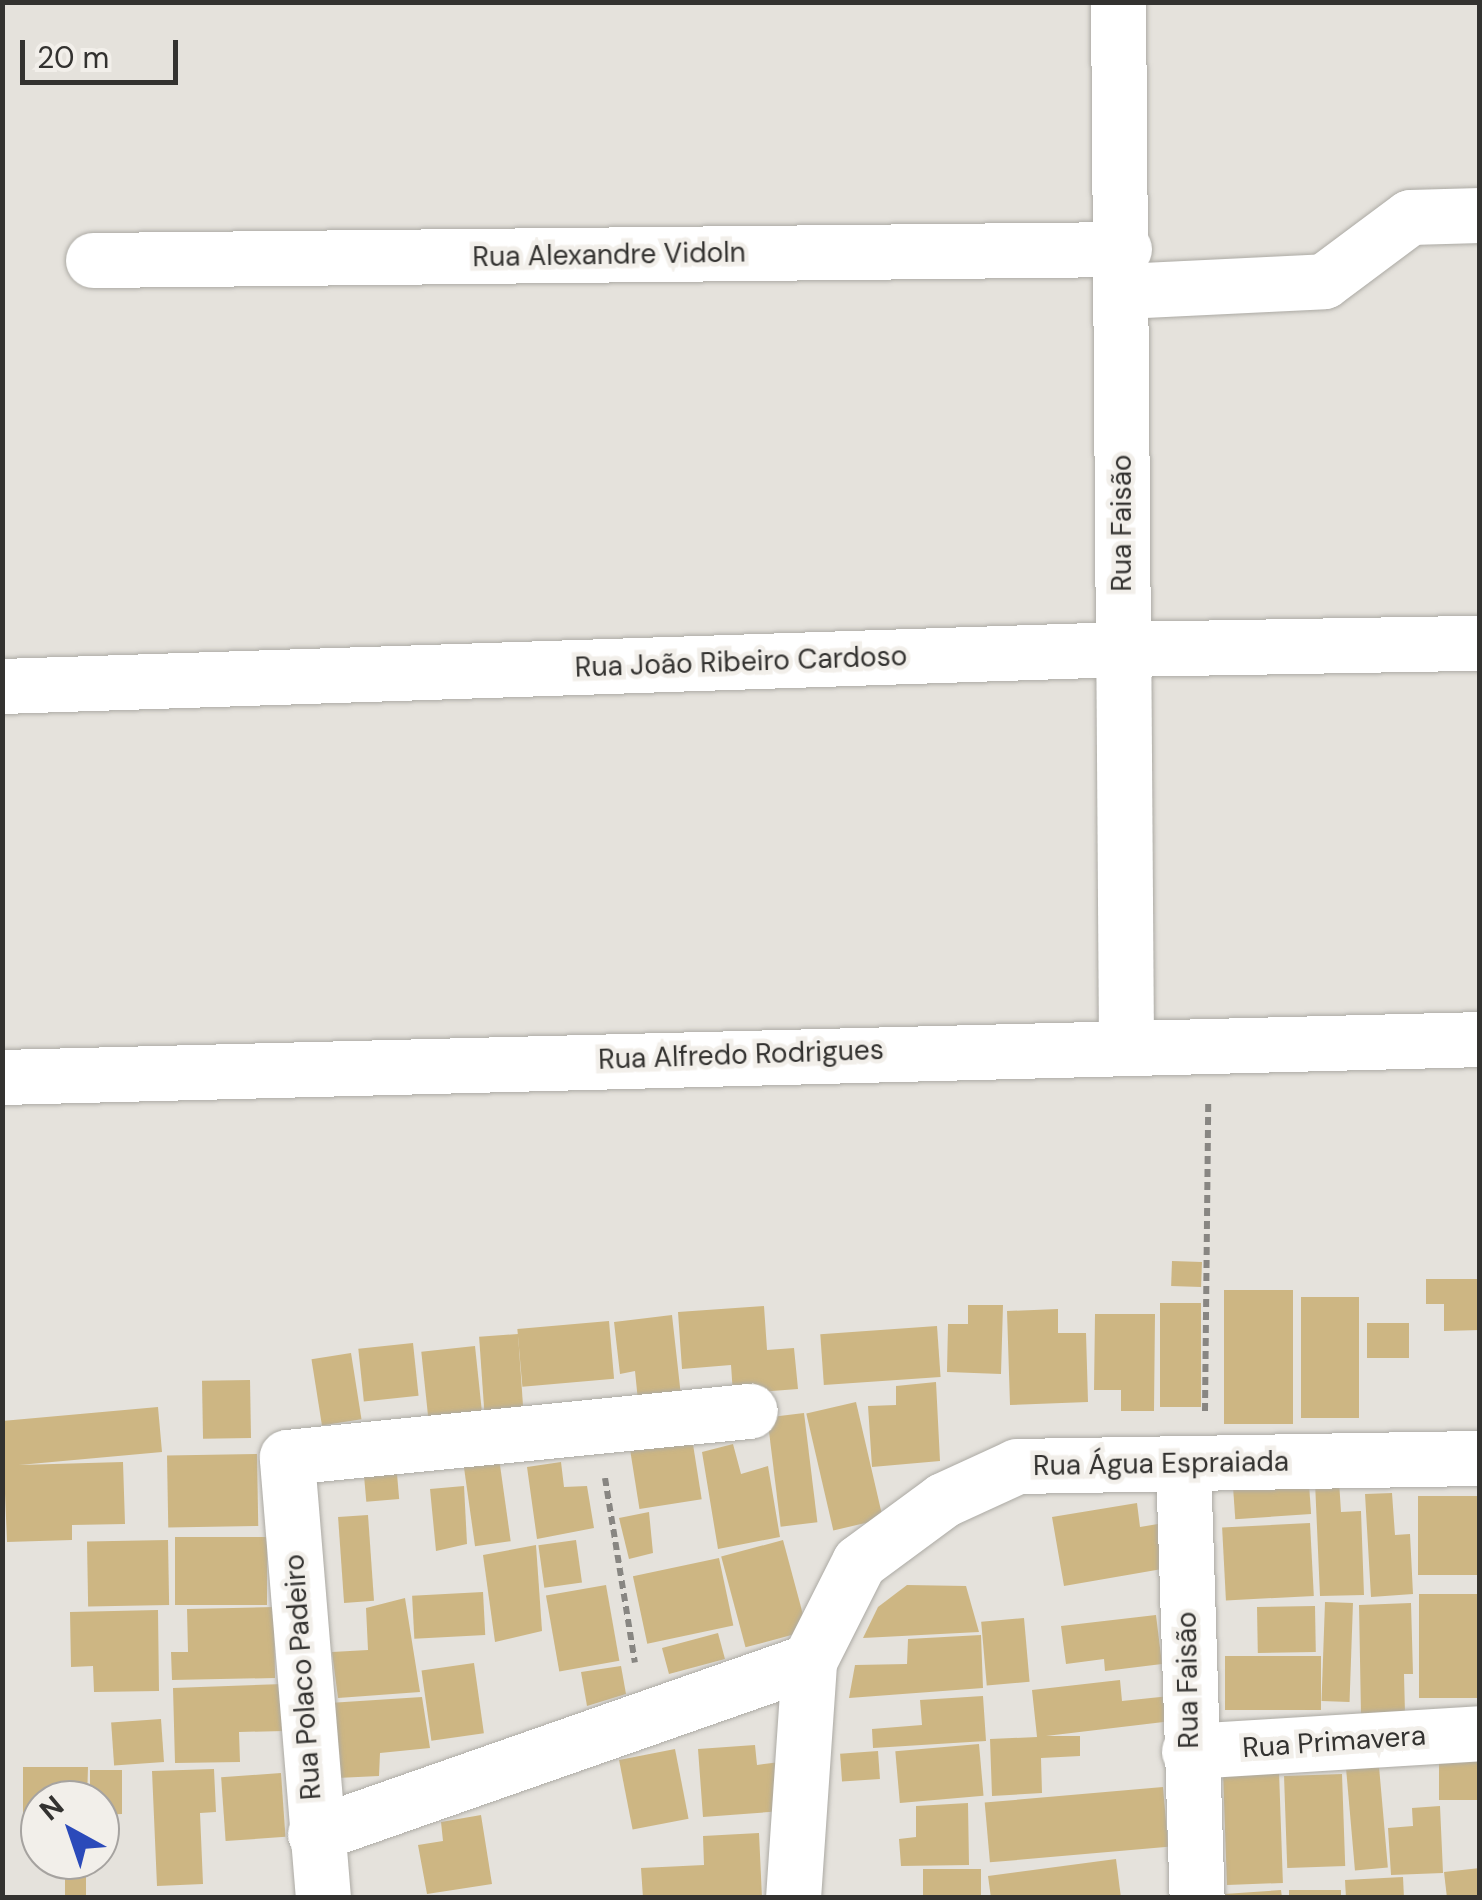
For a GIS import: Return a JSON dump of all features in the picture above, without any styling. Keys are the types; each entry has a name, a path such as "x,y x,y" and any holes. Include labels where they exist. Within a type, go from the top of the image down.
{"street":[{"name":"Rua Faisão","path":"1118,2 1124,270 1126,1044"},
{"name":"Rua Alexandre Vidoln","path":"93,260 1124,270 1324,281 1410,218 1480,215"},
{"name":"Rua João Ribeiro Cardoso","path":"2,686 1122,649 1480,642"},
{"name":"Rua Alfredo Rodrigues","path":"2,1076 1208,1042 1480,1040"},
{"path":"596,1428 750,1411"},
{"name":"Rua Polaco Padeiro","path":"312,1896 315,1834 287,1457 596,1428"},
{"name":"Rua Água Espraiada","path":"793,1898 809,1661 859,1562 943,1500 1017,1466 1480,1458"},
{"name":"Rua Faisão","path":"1194,1463 1190,1751 1197,1898"},
{"path":"315,1834 809,1661"},
{"name":"Rua Primavera","path":"1190,1751 1480,1733"}],"path":[{"path":"1194,1463 1208,1042"},
{"path":"596,1428 644,1720"}],"building":[{"path":"1172,1261 1202,1262 1201,1287 1171,1286"},
{"path":"1426,1279 1480,1279 1480,1330 1444,1331 1444,1304 1426,1304"},
{"path":"1224,1290 1293,1290 1293,1424 1224,1424"},
{"path":"1301,1297 1359,1297 1359,1418 1301,1418"},
{"path":"1160,1303 1201,1303 1201,1407 1160,1407"},
{"path":"968,1305 1003,1305 1001,1374 947,1372 948,1324 968,1324"},
{"path":"764,1306 767,1350 794,1348 798,1389 733,1394 731,1365 682,1369 678,1312"},
{"path":"1058,1309 1058,1333 1086,1333 1088,1402 1010,1405 1007,1311"},
{"path":"1095,1314 1155,1314 1154,1411 1121,1411 1121,1390 1094,1390"},
{"path":"672,1315 681,1396 638,1401 635,1371 620,1374 614,1322"},
{"path":"609,1321 614,1379 522,1387 517,1329"},
{"path":"1367,1323 1409,1323 1409,1358 1367,1358"},
{"path":"937,1326 941,1377 824,1385 820,1334"},
{"path":"518,1334 523,1412 485,1415 479,1337"},
{"path":"413,1343 419,1396 364,1401 358,1349"},
{"path":"475,1346 483,1419 429,1424 421,1352"},
{"path":"351,1353 361,1419 322,1425 311,1359"},
{"path":"250,1380 251,1438 203,1439 202,1381"},
{"path":"936,1382 940,1461 872,1467 868,1406 896,1405 896,1386"},
{"path":"856,1402 883,1519 833,1530 806,1413"},
{"path":"158,1407 162,1452 19,1465 123,1462 125,1524 72,1525 72,1540 7,1542 2,1421"},
{"path":"804,1413 817,1522 781,1527 767,1418"},
{"path":"692,1438 702,1499 639,1509 630,1448"},
{"path":"733,1444 741,1474 768,1466 780,1537 718,1549 702,1452"},
{"path":"257,1454 258,1526 168,1528 167,1456"},
{"path":"499,1458 511,1541 475,1546 463,1463"},
{"path":"561,1462 564,1487 587,1486 594,1528 537,1539 527,1467"},
{"path":"397,1474 399,1499 366,1502 364,1477"},
{"path":"1339,1481 1341,1512 1361,1511 1364,1595 1320,1596 1315,1482"},
{"path":"1309,1484 1311,1514 1235,1519 1233,1489"},
{"path":"464,1486 467,1544 436,1551 430,1489"},
{"path":"1392,1493 1395,1535 1410,1534 1413,1594 1371,1597 1365,1494"},
{"path":"1418,1496 1480,1496 1480,1575 1418,1575"},
{"path":"1137,1503 1140,1527 1158,1524 1162,1569 1064,1586 1052,1517"},
{"path":"649,1512 653,1553 629,1559 619,1518"},
{"path":"368,1515 374,1601 344,1603 338,1517"},
{"path":"1310,1523 1314,1596 1226,1601 1222,1528"},
{"path":"175,1537 267,1537 267,1605 175,1605"},
{"path":"168,1540 169,1605 88,1606 87,1541"},
{"path":"576,1540 582,1583 544,1588 538,1545"},
{"path":"783,1540 807,1631 746,1647 721,1557"},
{"path":"536,1545 542,1631 495,1642 483,1555"},
{"path":"719,1558 733,1625 647,1644 633,1576"},
{"path":"606,1585 619,1661 559,1671 546,1596"},
{"path":"907,1585 966,1586 979,1632 863,1638 878,1607"},
{"path":"483,1592 485,1635 414,1639 412,1596"},
{"path":"1419,1594 1480,1594 1480,1698 1419,1698"},
{"path":"405,1598 420,1692 338,1698 332,1652 368,1650 366,1608"},
{"path":"1325,1602 1353,1603 1350,1702 1322,1701"},
{"path":"1411,1603 1413,1674 1404,1674 1405,1714 1361,1715 1359,1605"},
{"path":"1315,1606 1316,1652 1258,1653 1257,1607"},
{"path":"274,1607 275,1678 172,1680 171,1652 188,1652 187,1609"},
{"path":"158,1610 159,1691 94,1692 93,1666 71,1667 70,1612"},
{"path":"1156,1615 1162,1664 1105,1671 1104,1659 1066,1664 1061,1626"},
{"path":"1024,1618 1030,1682 987,1686 981,1622"},
{"path":"718,1633 725,1659 669,1674 662,1648"},
{"path":"981,1635 983,1688 849,1698 855,1665 907,1664 908,1639"},
{"path":"1225,1656 1321,1656 1321,1710 1225,1710"},
{"path":"474,1663 484,1733 431,1741 422,1670"},
{"path":"621,1666 626,1694 587,1706 581,1672"},
{"path":"1120,1680 1122,1701 1170,1696 1172,1721 1046,1736 1080,1736 1080,1756 1041,1758 1042,1793 992,1796 990,1739 1037,1737 1032,1690"},
{"path":"283,1684 284,1731 239,1732 240,1762 175,1763 173,1688"},
{"path":"983,1696 986,1741 873,1748 872,1729 922,1725 920,1700"},
{"path":"422,1697 430,1748 380,1753 379,1776 337,1778 329,1703"},
{"path":"161,1719 164,1762 114,1765 111,1722"},
{"path":"979,1744 984,1796 900,1803 895,1751"},
{"path":"755,1745 757,1765 780,1762 783,1811 703,1817 698,1749"},
{"path":"1439,1746 1480,1746 1480,1800 1439,1800"},
{"path":"675,1749 689,1819 633,1830 619,1760"},
{"path":"878,1751 880,1779 842,1782 840,1754"},
{"path":"1378,1755 1388,1868 1355,1870 1345,1758"},
{"path":"23,1767 88,1767 88,1780 23,1780"},
{"path":"214,1769 216,1812 200,1813 203,1884 157,1886 152,1771"},
{"path":"90,1770 122,1770 122,1814 120,1780 90,1780"},
{"path":"1279,1771 1283,1883 1227,1885 1223,1773"},
{"path":"281,1773 285,1837 226,1841 221,1777"},
{"path":"1342,1774 1345,1866 1287,1868 1284,1776"},
{"path":"1163,1787 1168,1847 990,1862 985,1803"},
{"path":"968,1803 969,1865 901,1866 899,1839 916,1837 916,1806"},
{"path":"1440,1806 1443,1873 1391,1875 1388,1828 1413,1826 1412,1808"},
{"path":"481,1815 492,1884 427,1894 418,1845 443,1841 441,1822"},
{"path":"759,1833 762,1898 643,1898 641,1868 704,1865 703,1836"},
{"path":"1116,1859 1121,1898 991,1898 988,1876"},
{"path":"1480,1868 1480,1898 1447,1898 1444,1872"},
{"path":"923,1869 981,1869 981,1898 923,1898"},
{"path":"1403,1877 1404,1898 1346,1898 1345,1880"},
{"path":"65,1880 86,1880 86,1898 65,1898"},
{"path":"1281,1890 1282,1898 1224,1898 1224,1894"},
{"path":"1289,1890 1341,1890 1341,1898 1289,1898"}]}
